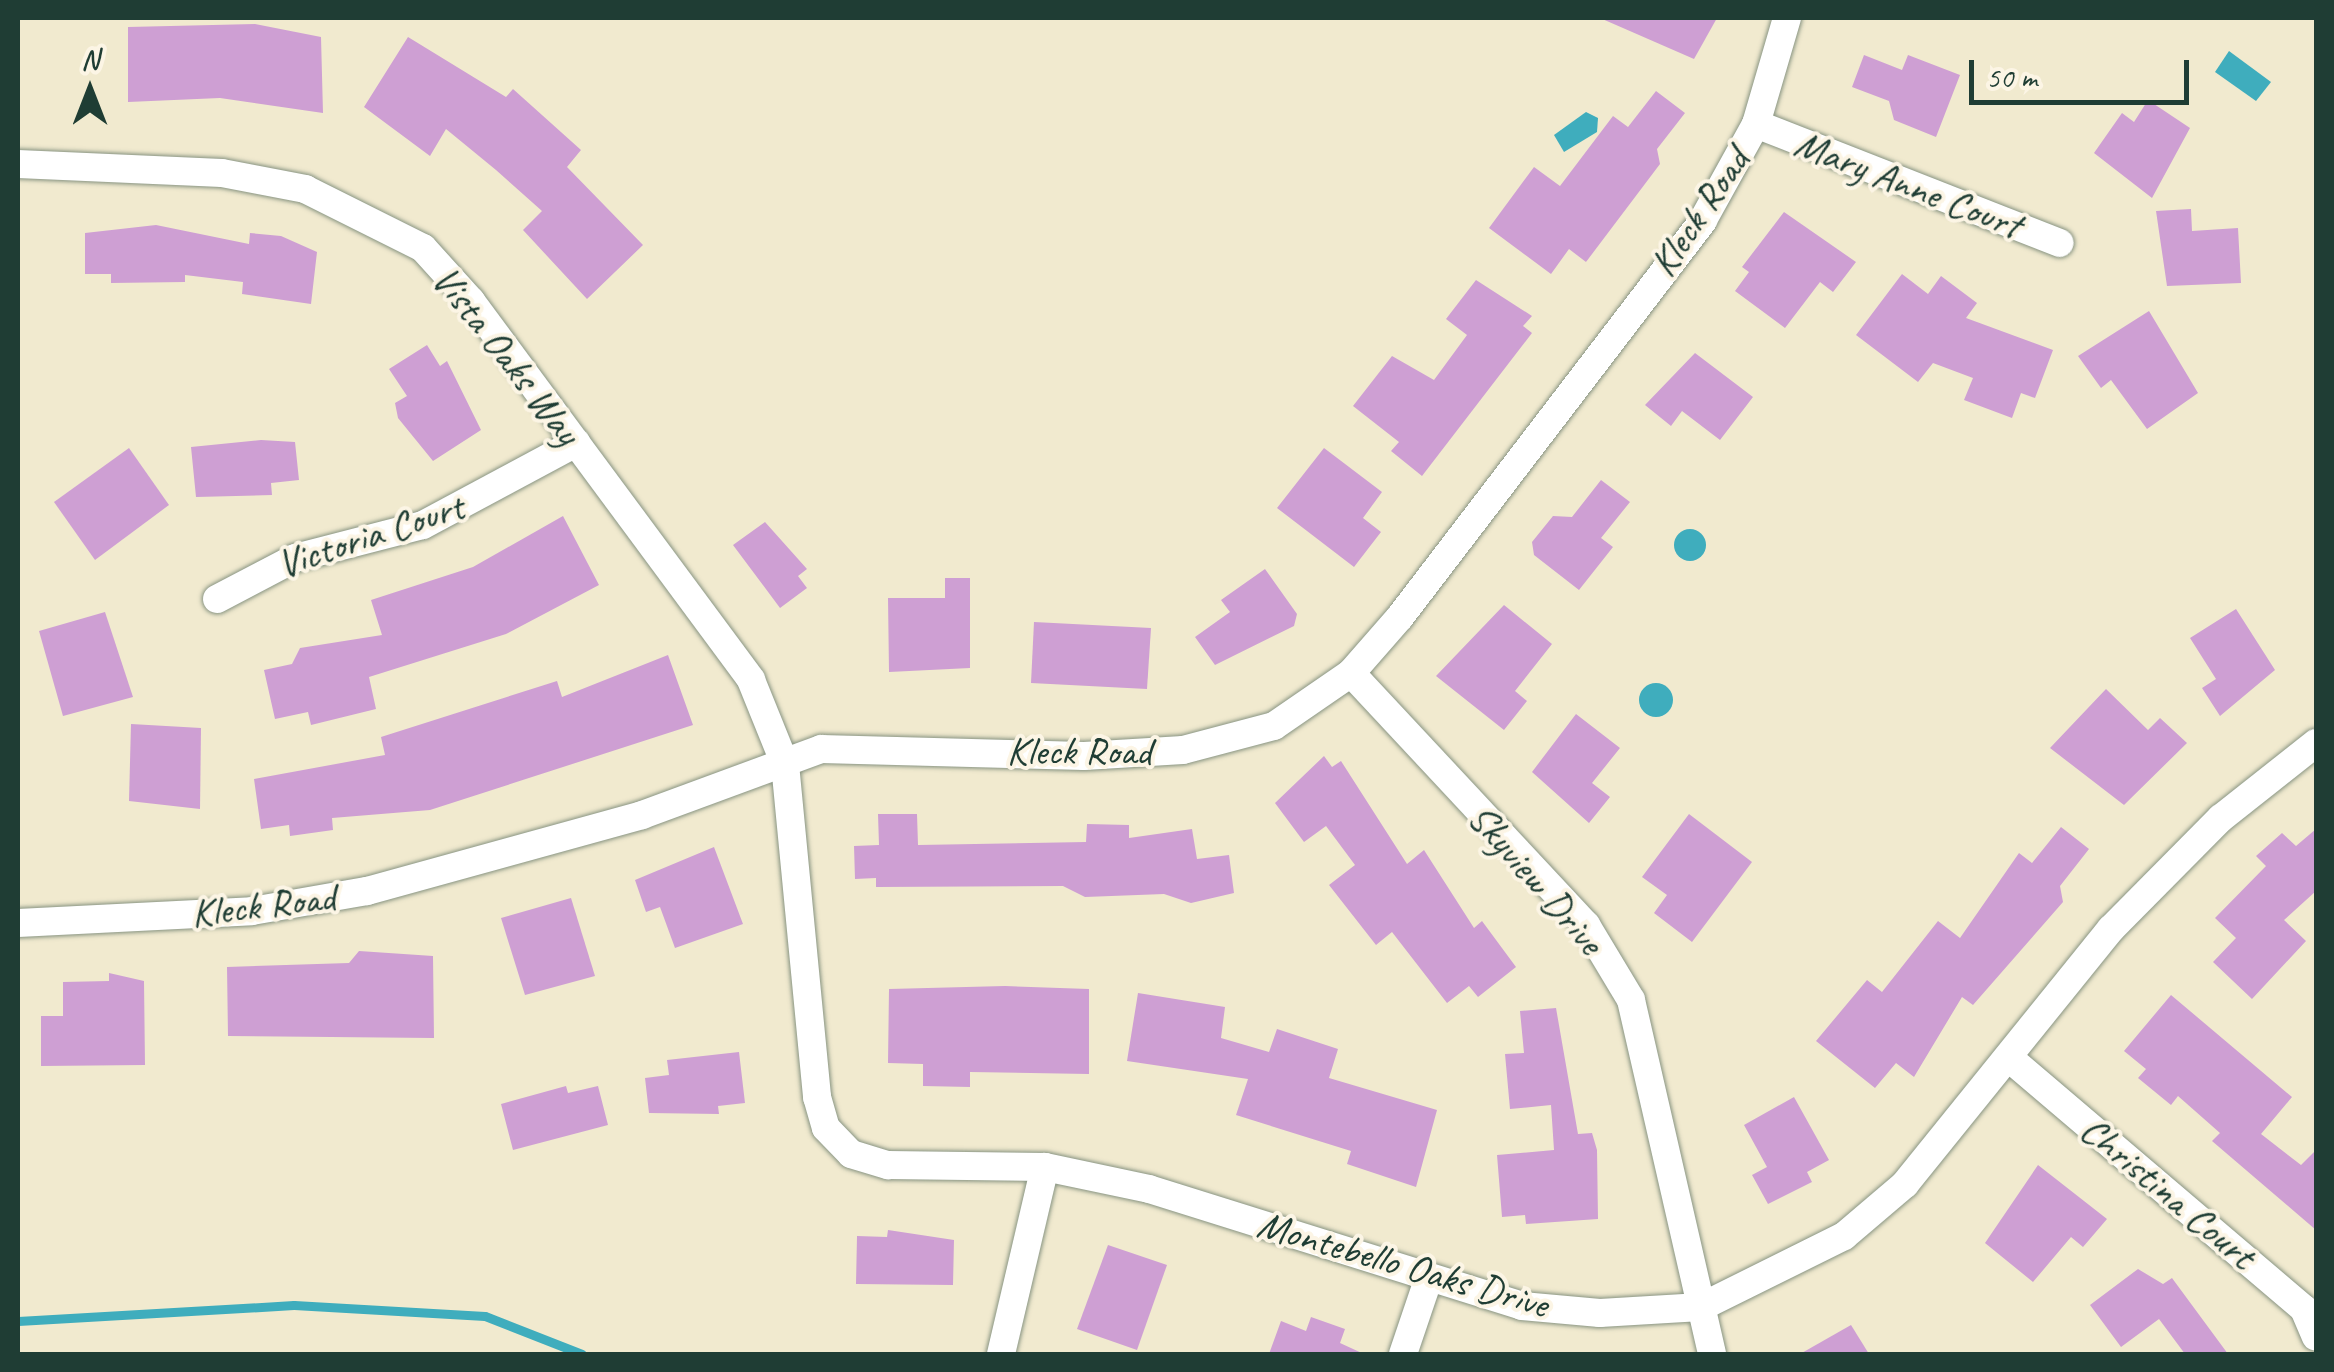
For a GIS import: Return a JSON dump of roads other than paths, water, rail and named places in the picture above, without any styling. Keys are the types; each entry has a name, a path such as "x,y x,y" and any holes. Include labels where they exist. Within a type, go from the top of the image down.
{"street":[{"name":"Kleck Road","path":"18,923 252,911 367,892 492,862 785,764 877,744 1084,756 1183,750 1274,726 1351,673 1703,220 1756,124 1787,18"},
{"name":"Mary Anne Court","path":"1756,124 2060,243"},
{"name":"Vista Oaks Way","path":"18,164 222,174 305,189 369,214 423,248 472,301 751,680 785,764"},
{"name":"Victoria Court","path":"216,599 295,558 423,525 576,444"},
{"name":"Skyview Drive","path":"1351,673 1586,925 1631,1000 1712,1354"},
{"name":"Montebello Oaks Drive","path":"785,764 826,1128 851,1154 888,1165 1046,1167 1149,1190 1522,1306 1600,1314 1701,1306 1844,1236 1916,1172 2124,915 2221,818 2316,743"},
{"name":"Christina Court","path":"2008,1057 2310,1305 2316,1336"},
{"path":"1001,1354 1046,1167"},
{"path":"1404,1354 1429,1277"}],"water":[{"path":"2229,51 2271,82 2256,101 2215,72"},
{"path":"1586,112 1598,118 1597,132 1564,152 1554,135"},
{"path":"1690,529 1701,534 1706,545 1701,556 1690,561 1679,556 1674,545 1679,534"},
{"path":"1656,683 1668,688 1673,700 1668,712 1656,717 1644,712 1639,700 1644,688"}],"waterway":[{"path":"18,1321 294,1305 485,1316 582,1354"}]}
